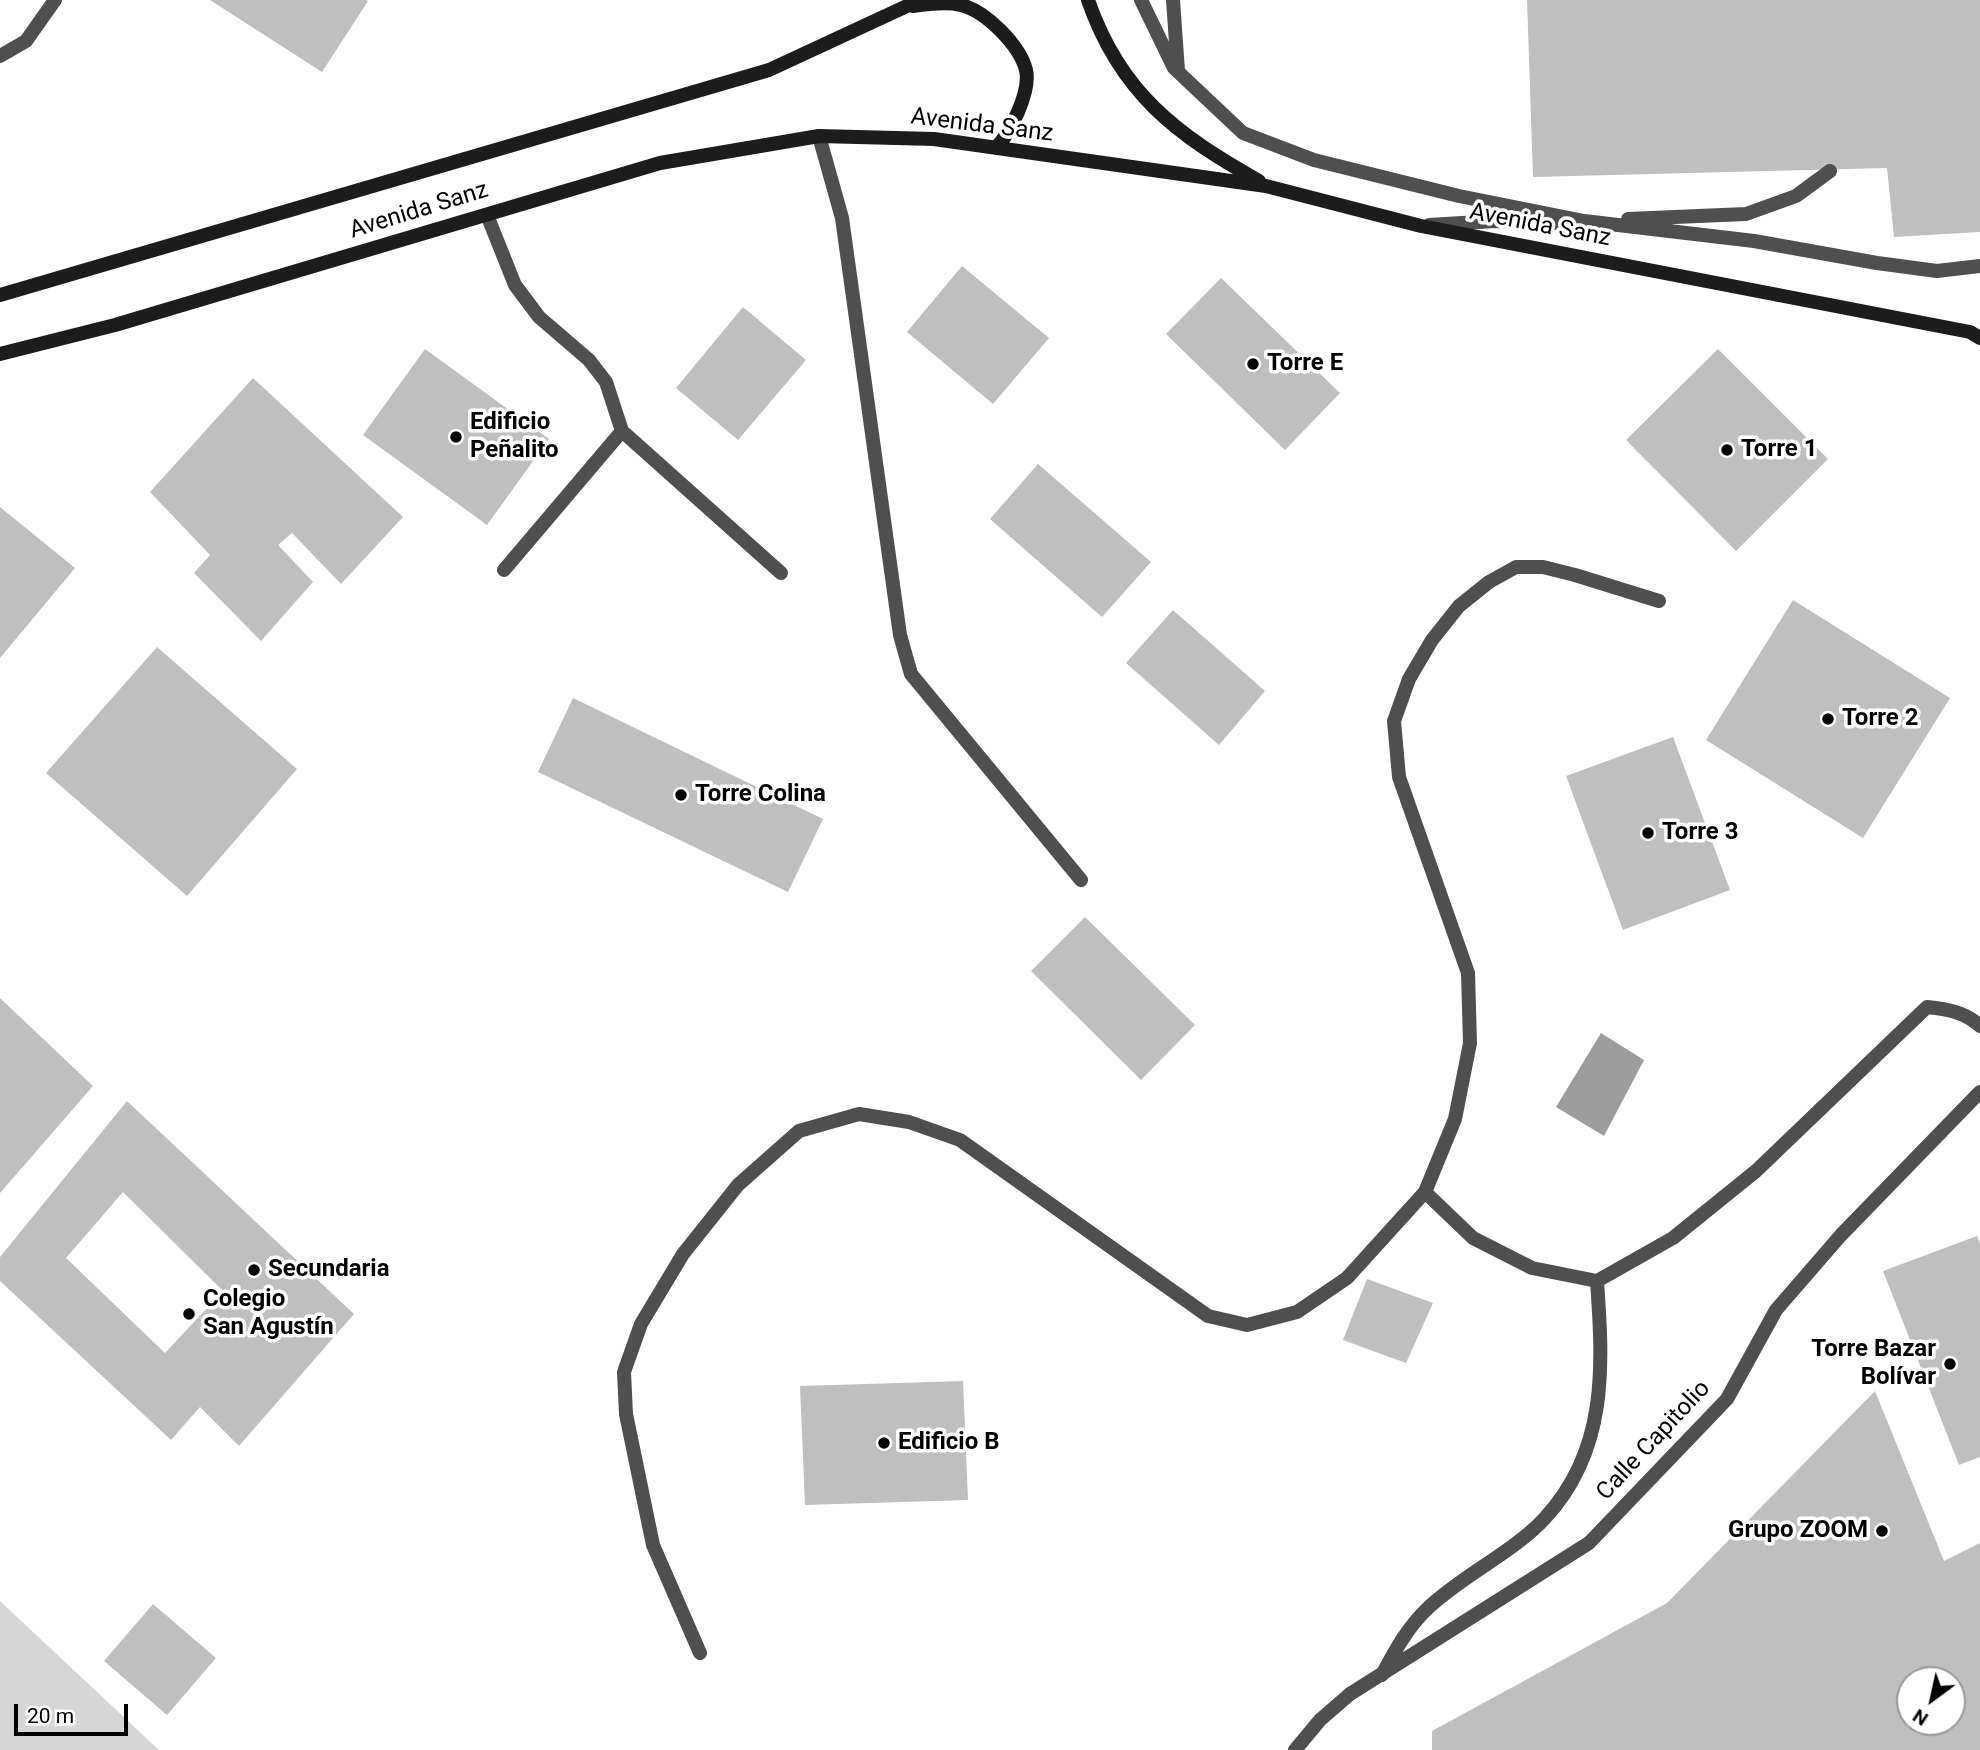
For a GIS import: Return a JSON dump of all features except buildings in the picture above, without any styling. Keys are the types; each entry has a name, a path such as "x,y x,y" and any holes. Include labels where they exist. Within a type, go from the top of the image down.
{"street":[{"path":"0,56 26,41 55,0"},
{"path":"1088,0 1109,50 1129,82 1150,107 1209,153 1266,186"},
{"path":"1141,0 1178,73 1243,133 1314,160 1459,196 1584,221 1754,241 1877,264 1937,271 1980,266"},
{"path":"1173,0 1178,73"},
{"name":"Avenida Sanz","path":"0,295 769,71 914,4 930,1 953,1 977,8 1011,41 1027,72 1017,118 1008,136 996,148"},
{"path":"819,136 842,218 900,635 911,674 1081,880"},
{"name":"Avenida Sanz","path":"0,354 115,326 660,163 819,136 934,139 1266,186 1421,226 1977,333"},
{"path":"1421,226 1746,214 1796,196 1830,171"},
{"path":"487,215 515,285 539,317 589,360 606,382 622,431 781,573"},
{"path":"504,570 622,431"},
{"path":"700,1653 653,1545 626,1414 624,1372 641,1324 683,1254 738,1185 799,1131 859,1114 909,1122 960,1140 1208,1316 1247,1325 1297,1312 1347,1278 1425,1192 1455,1119 1470,1043 1468,973 1399,777 1394,722 1409,679 1432,640 1459,606 1489,582 1516,567 1543,567 1659,601"},
{"path":"1425,1192 1473,1238 1532,1268 1597,1281 1674,1238 1756,1171 1927,1007 1950,1009 1972,1018 1980,1026"},
{"name":"Calle Capitolio","path":"1295,1750 1320,1720 1350,1694 1589,1543 1727,1399 1776,1310 1841,1235 1980,1092"},
{"path":"1382,1675 1404,1635 1427,1608 1545,1519 1577,1475 1598,1413 1602,1360 1597,1281"}],"shaded area":[{"path":"1601,1033 1644,1060 1604,1136 1556,1107"},
{"path":"0,1601 159,1750 0,1750"}],"place":[{"name":"Torre E","path":"1253,364"},
{"name":"Edificio Peñalito","path":"456,437"},
{"name":"Torre 1","path":"1727,450"},
{"name":"Torre 2","path":"1828,719"},
{"name":"Torre Colina","path":"681,795"},
{"name":"Torre 3","path":"1648,833"},
{"name":"Secundaria","path":"254,1270"},
{"name":"Colegio San Agustín","path":"189,1314"},
{"name":"Torre Bazar Bolívar","path":"1950,1364"},
{"name":"Edificio B","path":"884,1443"},
{"name":"Grupo ZOOM","path":"1882,1531"}]}
